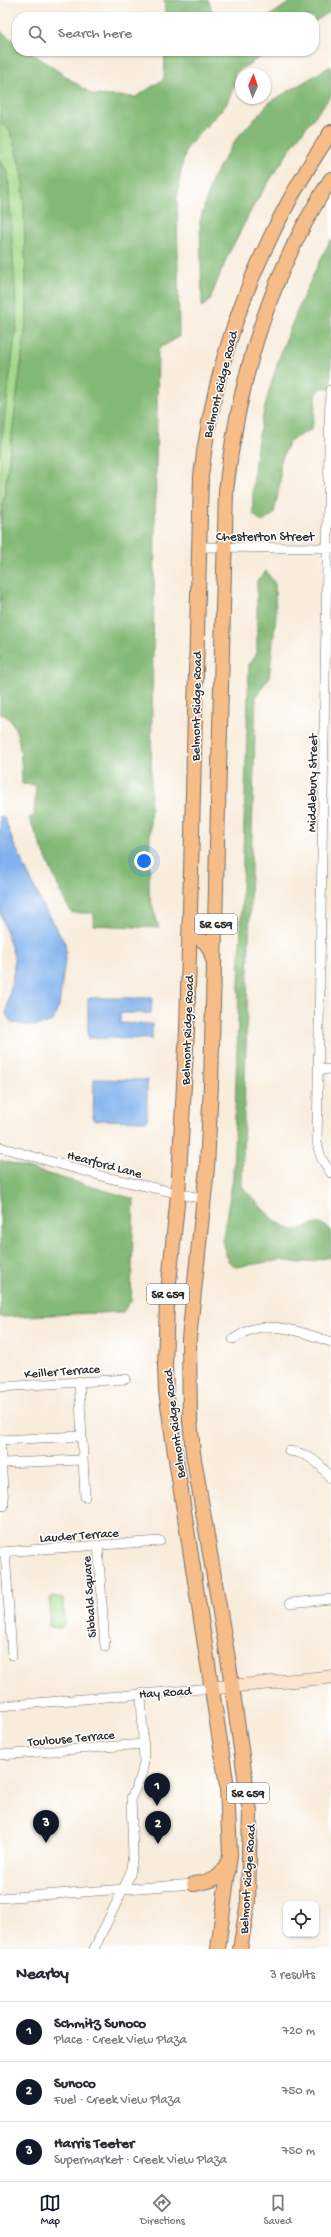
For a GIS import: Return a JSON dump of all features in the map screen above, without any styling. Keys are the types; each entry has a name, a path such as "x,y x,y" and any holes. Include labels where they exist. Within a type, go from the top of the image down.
{"main road":[{"name":"Belmont Ridge Road","path":"218,1949 230,1854 226,1778 166,1391 167,1302 178,1195 187,1030 198,547 201,476 206,432 228,341 245,293 274,227 331,132"},
{"name":"Belmont Ridge Road","path":"240,1949 248,1902 250,1812 232,1686 193,1453 190,1420 189,1339 204,1199 211,1084 226,491 232,441 245,379 282,272 309,216 331,179"},
{"path":"189,935 200,938 209,945 215,968"},
{"path":"194,1884 209,1882 218,1877 225,1870 230,1854"}],"street":[{"name":"Middlebury Street","path":"330,390 326,897 317,1143 321,1158 331,1173"},
{"name":"Chesterton Street","path":"198,547 329,548"},
{"path":"319,1070 331,1068"},
{"name":"Hearford Lane","path":"0,1147 106,1177 178,1195 204,1199"},
{"path":"233,1339 250,1330 265,1327 300,1332 331,1342"},
{"name":"Keiller Terrace","path":"0,1387 126,1379"},
{"path":"79,1382 85,1498"},
{"path":"4,1506 0,1440 81,1436"},
{"path":"289,1450 307,1454 320,1465 331,1479"},
{"path":"2,1463 83,1460"},
{"name":"Lauder Terrace","path":"2,1552 160,1541"},
{"name":"Sibbald Square","path":"98,1545 104,1647"},
{"path":"2,1552 12,1655"},
{"path":"290,1603 331,1599"},
{"name":"Hay Road","path":"0,1706 331,1677"},
{"path":"94,1949 123,1889 133,1863 131,1798 142,1773 144,1744 141,1693"},
{"name":"Toulouse Terrace","path":"0,1755 144,1744"},
{"path":"0,1898 194,1884"}],"green space":[{"path":"164,0 208,0 213,12 165,12"},
{"path":"293,0 331,0 331,11 319,19 319,12 275,12"},
{"path":"0,31 12,39 12,56 36,56 93,95 136,97 164,79 165,56 262,56 243,68 235,68 234,86 226,105 187,147 181,169 177,199 179,337 158,349 149,894 159,928 93,925 94,913 72,913 65,902 29,818 34,816 36,785 22,784 21,756 17,733 8,717 0,714 0,529 27,317 23,176 10,131 0,123"},
{"path":"331,66 331,96 297,139 255,203 227,257 210,300 202,307 200,221 213,177 236,139 268,104 271,104 271,101"},
{"path":"0,123 10,130 23,176 27,317 0,529"},
{"path":"0,162 8,172 17,321 0,454"},
{"path":"331,239 331,388 322,388 317,392 312,429 289,441 280,463 280,483 274,514 262,522 253,514 253,479 265,407 287,337 315,270"},
{"path":"266,571 275,584 276,616 269,678 256,696 242,1186 269,1215 288,1228 300,1229 314,1224 319,1224 331,1230 331,1257 300,1263 281,1260 236,1267 228,1261 222,1241 233,1178 249,664 257,653 257,580"},
{"path":"0,1160 134,1199 131,1301 123,1312 0,1317"},
{"path":"52,1596 63,1598 64,1625 61,1628 49,1627 50,1598"}],"water":[{"path":"0,815 5,819 13,842 44,908 65,943 66,952 59,1006 53,1021 36,1026 12,1023 6,1014 14,969 14,957 0,911"},
{"path":"88,998 152,998 151,1013 120,1013 120,1023 152,1024 152,1039 88,1038"},
{"path":"94,1079 147,1080 147,1121 93,1120"}],"place":[{"name":"Schmitz Sunoco","path":"157,1806"},
{"name":"Harris Teeter","path":"46,1843"},
{"name":"Sunoco","path":"158,1844"}]}
